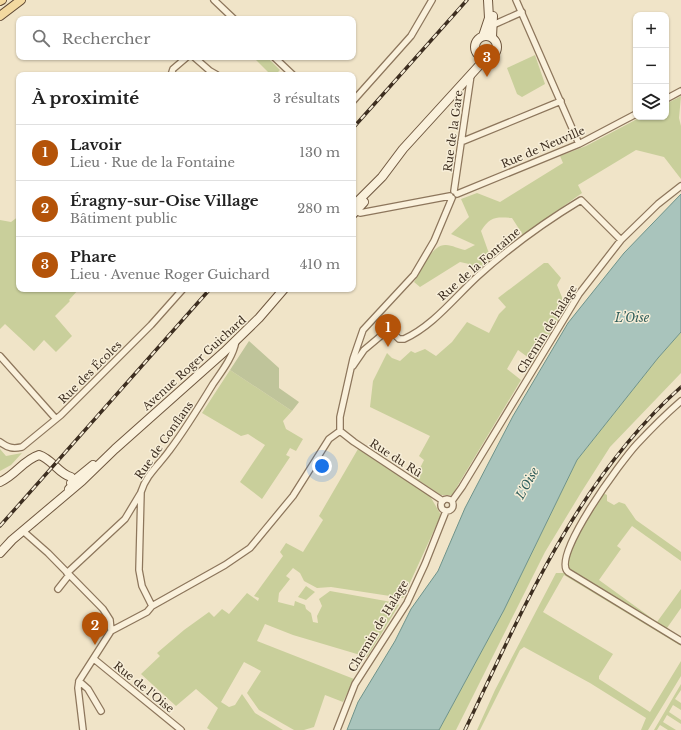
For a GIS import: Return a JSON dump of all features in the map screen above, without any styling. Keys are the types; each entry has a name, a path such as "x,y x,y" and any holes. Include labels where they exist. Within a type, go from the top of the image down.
{"main road":[{"path":"0,16 21,0"},
{"path":"482,57 475,46 477,40 483,36 489,18 488,0"},
{"path":"492,37 493,0"},
{"path":"482,57 493,56 498,50 497,42 492,37 483,36"},
{"path":"356,208 403,150 415,139 471,73 482,57"},
{"path":"356,206 384,174"},
{"name":"Avenue Roger Guichard","path":"0,553 72,482 115,449 236,340 259,318 281,292"},
{"path":"0,482 14,474 30,458 39,455 55,465 72,482"},
{"name":"Avenue Roger Guichard","path":"23,530 50,509 72,482"}],"street":[{"path":"214,0 231,16"},
{"path":"356,98 411,36 432,0"},
{"path":"516,0 579,144"},
{"path":"493,25 522,12"},
{"path":"172,72 173,69 183,60"},
{"path":"197,60 212,72"},
{"path":"277,60 290,72"},
{"name":"Rue de la Gare","path":"340,431 340,417 353,366 353,359 363,330 414,275 434,241 453,195 471,73"},
{"path":"669,97 681,91"},
{"path":"461,142 561,101"},
{"name":"Rue de Neuville","path":"356,211 360,213 453,195 579,144 633,116"},
{"name":"Chemin de halage","path":"452,501 579,294 621,240 658,204 681,186"},
{"name":"Rue de la Fontaine","path":"353,366 364,350 389,329 399,339 404,339 431,321 478,276 533,230 580,200 621,240"},
{"name":"Rue des Écoles","path":"0,442 8,448 14,449 22,446 56,419 151,326 180,292"},
{"name":"Rue de Conflans","path":"152,606 142,586 139,570 141,492 146,480 168,452 224,368 234,349 236,340"},
{"path":"0,356 56,419"},
{"path":"681,401 637,444 609,481 575,535 568,549 564,563 568,572 681,641"},
{"path":"84,730 78,688 79,681 111,631 147,612 152,606 226,565 250,548 293,496 329,439 340,431"},
{"name":"Rue du Rû","path":"340,431 443,501"},
{"path":"58,589 68,574 125,519 141,492"},
{"path":"446,499 452,501 452,508 446,511 442,508 443,501 446,499"},
{"name":"Chemin de Halage","path":"337,730 355,684 407,604 446,511"},
{"path":"23,530 103,609 110,620 111,631"},
{"name":"Rue de l'Oise","path":"94,659 181,730"},
{"path":"79,681 88,690 101,711"}],"green space":[{"path":"535,55 545,84 522,97 517,94 507,68"},
{"path":"256,60 270,60 280,70 278,72 268,72"},
{"path":"681,96 679,118 681,126 681,179 664,157 636,150 578,185 582,193 523,235 512,218 494,218 488,222 481,231 492,262 477,274 469,264 460,262 420,287 414,282 427,259 436,249 441,246 448,245 465,250 475,245 451,234 469,217 461,199 477,193 500,202 563,163 560,156 586,146 635,120 669,120 669,102"},
{"path":"16,218 16,292 76,292 69,300 70,301 55,316 72,336 56,352 44,340 34,351 5,324 0,329 0,220 11,222"},
{"path":"544,263 548,263 561,278 557,285 566,307 533,361 518,350 507,369 521,380 452,495 441,495 415,478 424,460 419,456 430,436 370,407 373,381 387,353 392,358 400,361 411,351 415,353 425,349 436,356 452,342 467,322 489,333 499,314 506,307 498,298"},
{"path":"681,332 681,373 610,447 545,552 456,730 439,730 504,610 577,460 658,358"},
{"path":"249,341 279,368 279,388 299,402 292,411 230,370"},
{"path":"230,370 292,411 283,421 286,429 303,439 296,451 290,448 286,455 290,457 262,499 240,482 265,445 248,434 241,436 202,413"},
{"path":"0,449 6,456 22,453 11,465 0,471"},
{"path":"358,449 430,496 441,515 403,598 331,587 317,588 304,581 300,573 293,568 286,576 290,579 279,593 278,602 294,606 295,601 305,605 306,609 311,613 313,622 318,623 317,616 322,606 319,599 330,591 397,603 399,605 367,657 293,635 265,624 257,641 354,679 343,702 325,695 314,727 304,730 294,730 259,710 247,693 261,671 244,662 221,702 229,707 235,705 242,694 255,713 283,730 210,730 207,728 218,708 196,689 176,706 141,674 160,656 157,653 184,630 209,612 214,617 222,609 229,614 247,593 258,601 259,598 254,596 283,556 280,552 286,543 303,552 323,520 319,516"},
{"path":"603,493 607,495 607,501 614,505 619,502 625,504 636,520 681,552 681,561 632,526 617,546 621,549 599,580 657,622 681,589 681,608 667,628 681,639 569,569 566,561 574,540"},
{"path":"556,573 565,573 681,643 681,646 564,575 543,612 613,654 599,676 599,679 650,712 681,661 681,676 648,730 641,730 646,718 590,683 524,647 520,650 480,730 477,730 495,690"},
{"path":"306,586 315,592 306,600 298,597"},
{"path":"681,684 681,690 675,699 681,703 681,710 673,705 669,712 681,720 681,724 667,715 663,722 676,730 668,730 660,725 657,730 654,730"}],"water":[{"name":"L’Oise","path":"681,194 681,332 658,358 577,460 504,610 439,730 347,730 358,702 395,641 411,609 438,571 465,508 513,416 568,323 624,253"}],"railway":[{"path":"356,125 467,0"},
{"path":"0,526 207,292"},
{"path":"465,730 532,592 556,547 583,504 612,463 644,423 681,387"}],"place":[{"name":"Phare","path":"487,77"},
{"name":"Lavoir","path":"388,347"},
{"name":"Éragny-sur-Oise Village","path":"95,645"}],"water label":[{"name":"L'Oise","path":"527,483"}]}
